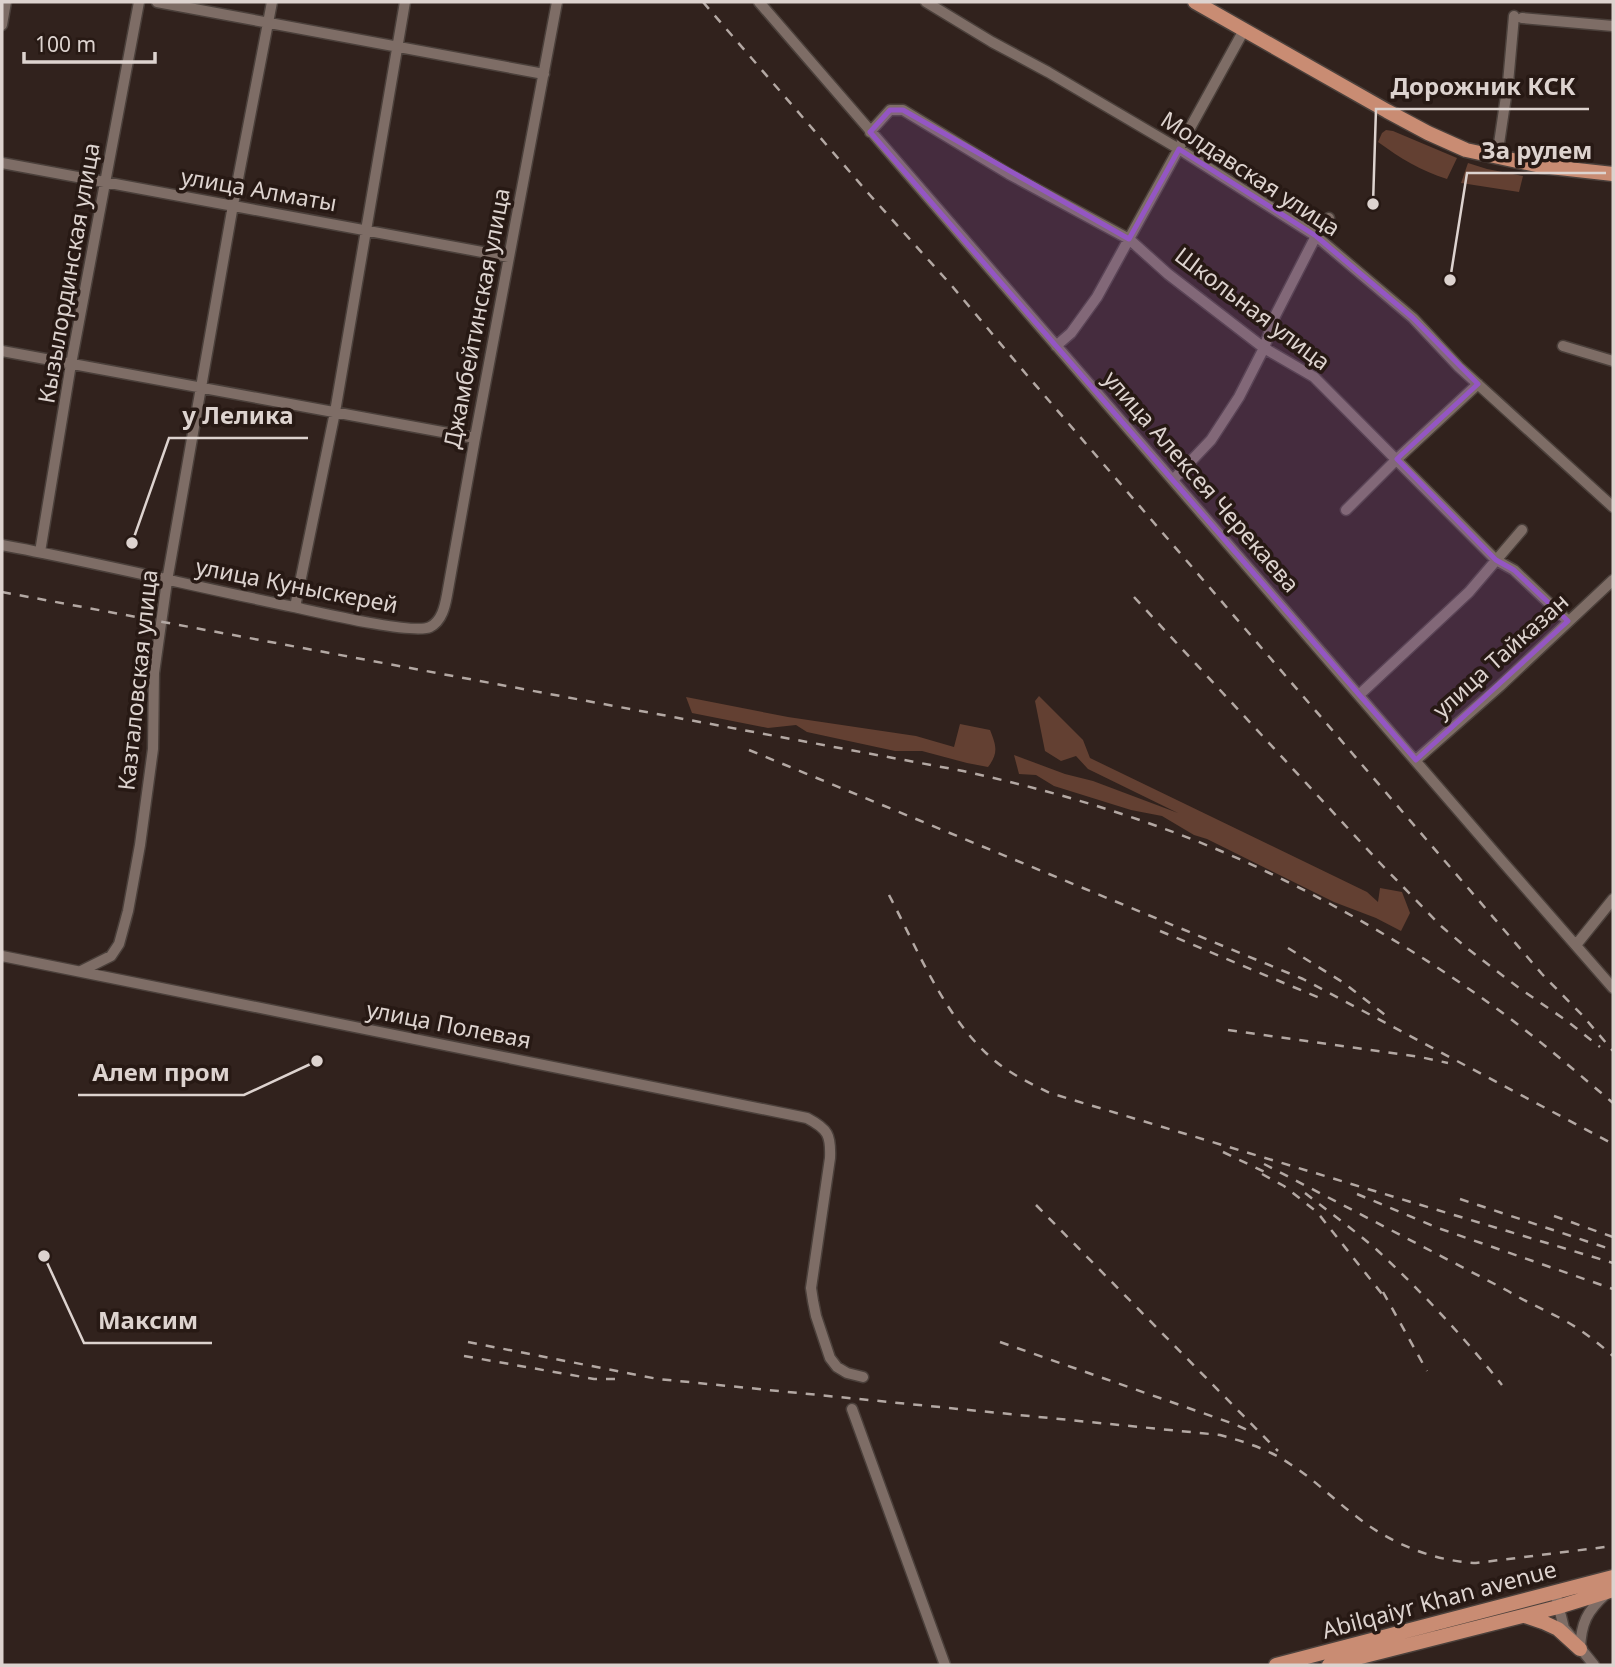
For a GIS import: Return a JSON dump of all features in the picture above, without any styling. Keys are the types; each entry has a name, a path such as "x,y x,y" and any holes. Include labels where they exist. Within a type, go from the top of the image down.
{"main road":[{"path":"1195,2 1428,133 1466,150 1541,166 1613,174"},
{"name":"Abilqaiyr Khan avenue","path":"1329,1665 1523,1616 1613,1577"},
{"name":"Abilqaiyr Khan avenue","path":"1286,1664 1556,1600 1611,1591"},
{"path":"1523,1616 1558,1629 1580,1649"}],"street":[{"path":"2,25 6,2"},
{"name":"Кызылординская улица","path":"40,552 71,363 139,2"},
{"path":"157,2 544,74"},
{"name":"Казталовская улица","path":"81,971 111,956 119,944 128,911 153,749 154,673 167,581 233,205 272,2"},
{"path":"295,607 335,412 405,2"},
{"name":"Джамбейтинская улица","path":"420,629 430,627 436,622 444,609 556,2"},
{"name":"улица Алексея Черекаева","path":"760,2 1613,988"},
{"name":"Молдавская улица","path":"926,2 1179,149 1316,236 1413,318 1459,367 1613,507"},
{"path":"1497,157 1518,17 1613,26"},
{"path":"1056,346 1071,333 1097,297 1244,30"},
{"name":"Школьная улица","path":"870,131 890,110 903,110 998,168 1129,239 1168,274 1264,348 1314,377 1496,560 1514,570 1568,621"},
{"name":"улица Алматы","path":"2,163 509,257"},
{"path":"1173,480 1211,440 1239,397 1264,348 1275,316 1316,236 1329,218"},
{"path":"1563,346 1613,360"},
{"path":"2,351 475,438"},
{"path":"1346,510 1478,383"},
{"path":"1359,695 1469,592 1522,530"},
{"name":"улица Куныскерей","path":"2,545 295,607 402,628 420,629"},
{"name":"улица Тайказан","path":"1416,760 1613,580"},
{"path":"1576,945 1613,899"},
{"name":"улица Полевая","path":"2,956 807,1118 820,1125 831,1142 811,1288 814,1308 830,1358 837,1367 847,1373 863,1377"},
{"path":"852,1409 945,1665"},
{"path":"1580,1649 1580,1635 1591,1607 1611,1591"},
{"path":"1556,1600 1564,1628 1594,1665"}],"highlighted area":[{"path":"890,110 903,110 1129,239 1179,149 1316,236 1413,318 1478,384 1397,459 1496,560 1514,570 1568,621 1416,760 870,132"}],"shaded area":[{"path":"1386,130 1457,158 1447,179 1411,163 1378,142"},
{"path":"1468,163 1523,176 1519,192 1461,183"},
{"path":"1039,696 1083,740 1090,758 1367,892 1378,902 1380,888 1402,892 1410,913 1401,931 1194,835 1162,816 1131,810 1054,786 1036,775 1019,774 1014,755 1178,813 1088,769 1076,756 1061,761 1045,751 1035,701"},
{"path":"686,697 788,717 916,736 954,747 960,724 990,730 995,753 988,767 922,751 895,751 807,732 796,725 768,728 692,713"}],"railway":[{"path":"703,2 952,286 1542,974 1613,1051"},
{"path":"2,592 963,771 1106,809 1177,833 1246,862 1373,928 1493,1006 1613,1103"},
{"path":"1134,597 1441,926 1519,988 1600,1047"},
{"path":"749,750 1303,979 1613,1144"},
{"path":"889,895 934,983 961,1025 995,1061 1036,1086 1050,1093 1613,1263"},
{"path":"1160,931 1322,999"},
{"path":"1288,948 1344,983 1389,1018"},
{"path":"1228,1030 1448,1063"},
{"path":"1223,1152 1271,1175"},
{"path":"1264,1164 1565,1321 1613,1356"},
{"path":"1262,1174 1284,1186 1317,1212 1386,1299"},
{"path":"1305,1193 1394,1266 1458,1332 1502,1385"},
{"path":"1357,1194 1438,1228 1613,1289"},
{"path":"1460,1199 1613,1250"},
{"path":"1036,1205 1278,1451"},
{"path":"1554,1216 1613,1237"},
{"path":"1383,1292 1427,1371"},
{"path":"468,1342 658,1379 1220,1435 1256,1446 1282,1459 1383,1535 1413,1549 1460,1562 1476,1563 1613,1546"},
{"path":"1000,1342 1254,1433"},
{"path":"464,1356 594,1379 623,1379"}],"place":[{"name":"Дорожник КСК","path":"1373,204"},
{"name":"За рулем","path":"1450,280"},
{"name":"у Лелика","path":"132,543"},
{"name":"Алем пром","path":"317,1061"},
{"name":"Максим","path":"44,1256"}]}
